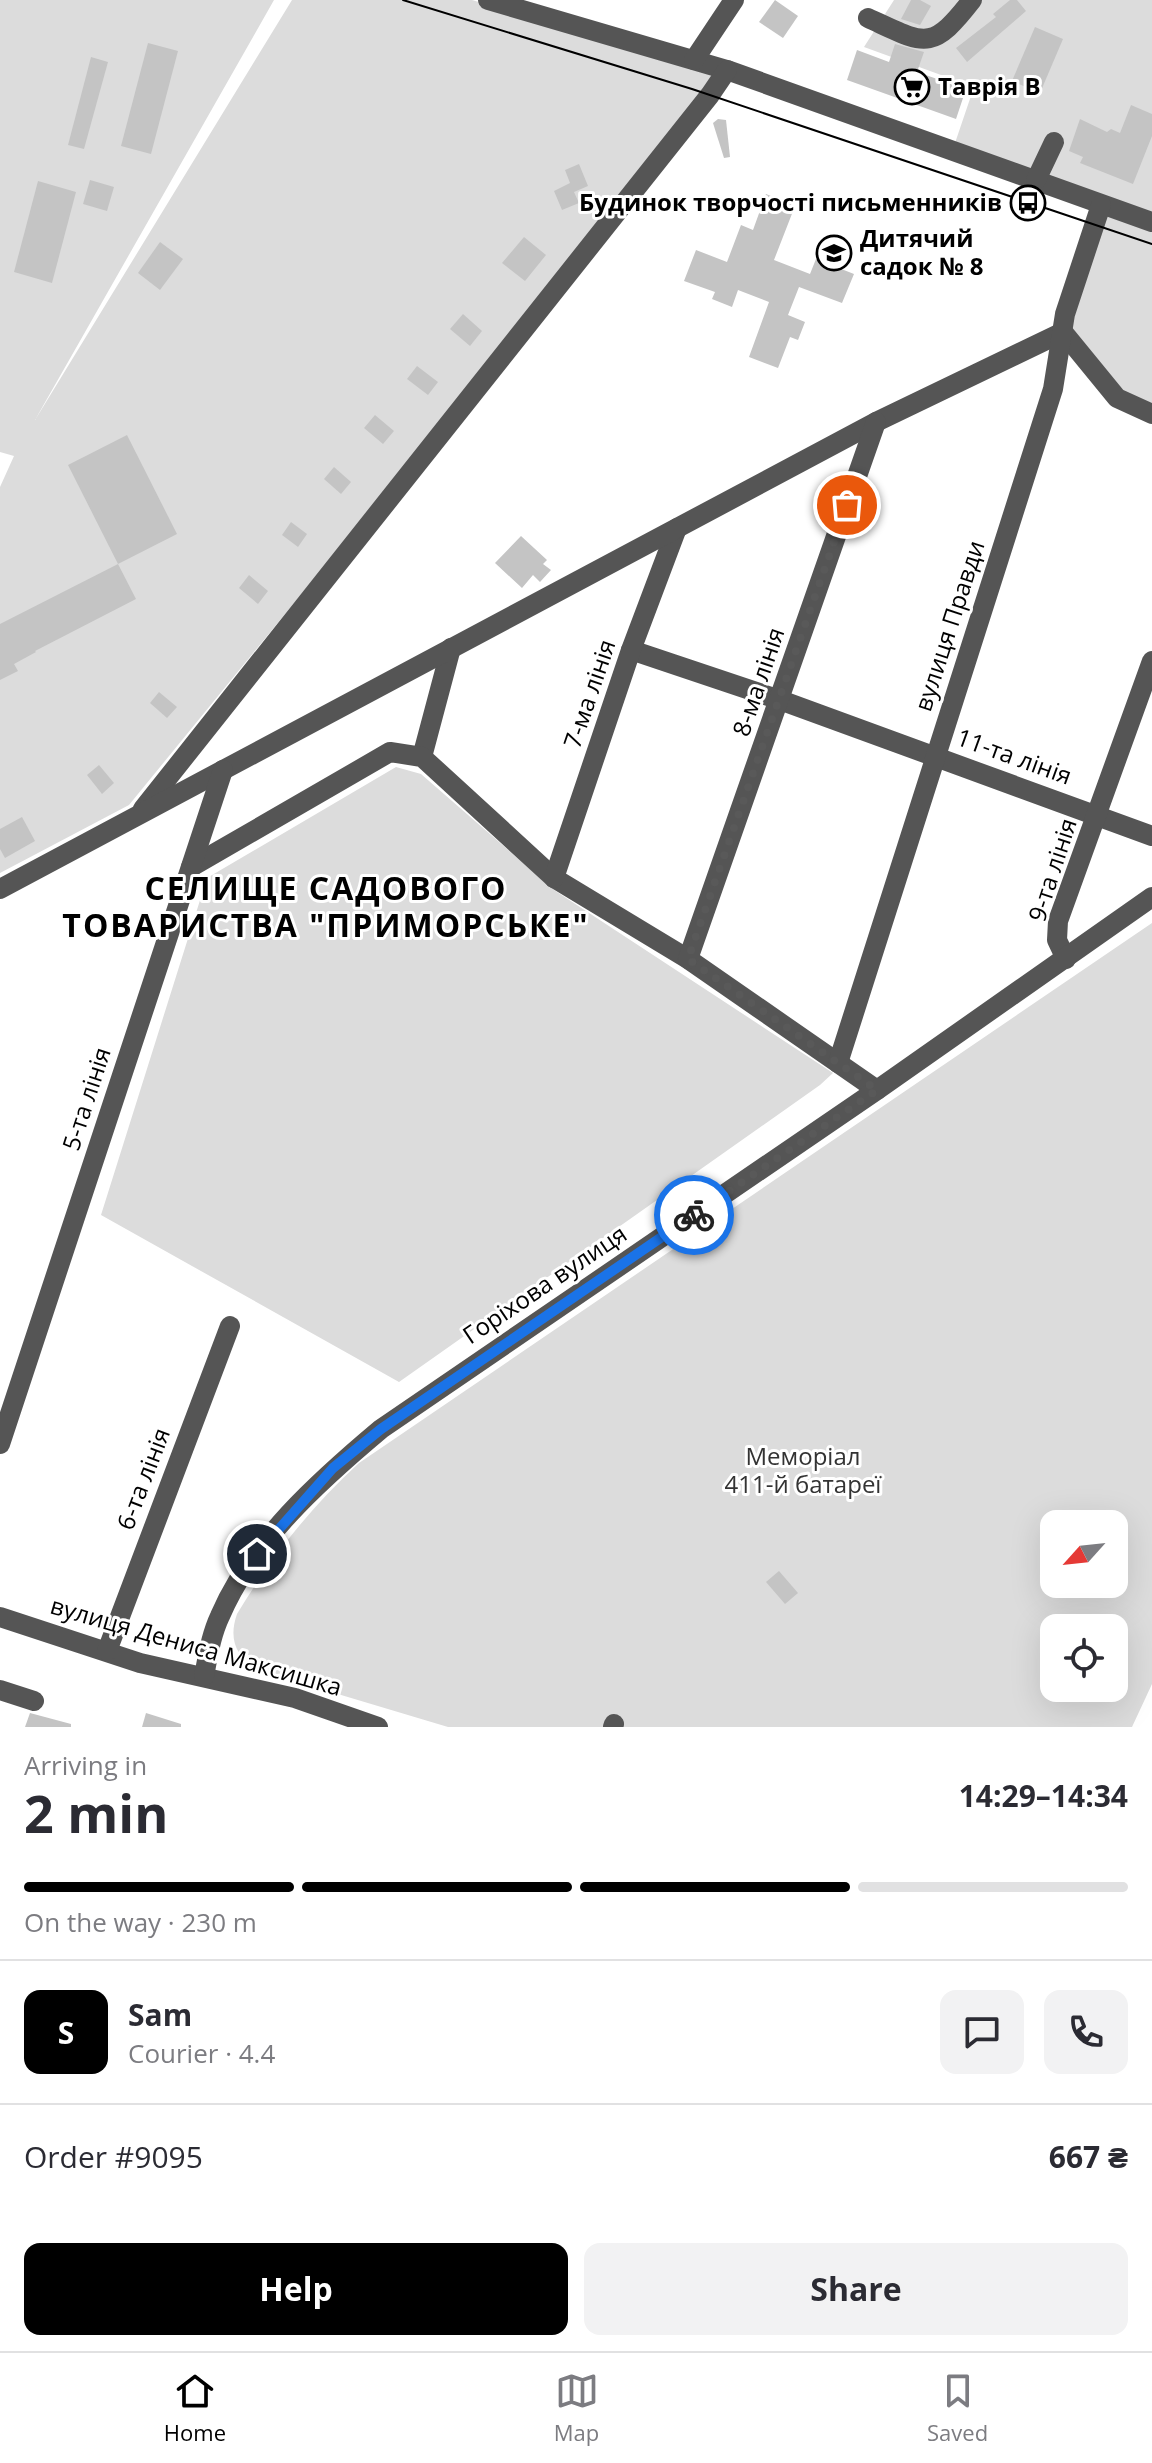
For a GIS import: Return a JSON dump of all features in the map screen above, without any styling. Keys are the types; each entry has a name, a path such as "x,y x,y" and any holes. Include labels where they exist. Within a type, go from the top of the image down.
{"street":[{"path":"488,0 727,70 1152,222"},
{"path":"694,60 734,0"},
{"path":"868,18 903,35 921,39 938,37 952,26 972,0"},
{"path":"138,815 701,107 727,70"},
{"path":"1036,180 1054,142"},
{"name":"вулиця Правди","path":"838,1063 1053,389 1065,314 1101,205"},
{"path":"0,907 4,887 876,422 1063,332 1117,398 1152,414"},
{"name":"8-ма лінія","path":"688,959 876,422"},
{"name":"7-ма лінія","path":"554,878 631,650 677,528"},
{"path":"422,757 451,648"},
{"name":"11-та лінія","path":"631,650 780,700 1152,836"},
{"name":"9-та лінія","path":"1066,959 1056,930 1152,661"},
{"path":"191,867 390,752 422,757 554,878 688,959 877,1090"},
{"name":"5-та лінія","path":"0,1444 223,770"},
{"name":"Горіхова вулиця","path":"204,1676 214,1631 232,1591 282,1524 333,1468 381,1429 877,1090 1152,897"},
{"name":"6-та лінія","path":"107,1651 230,1326"},
{"name":"вулиця Дениса Максишка","path":"0,1617 140,1663 295,1698 378,1727"},
{"path":"0,1690 34,1701"}],"green space":[{"path":"0,0 274,0 35,420 292,0 472,0 720,73 685,124 129,805 0,873 0,487 14,456 0,452"},
{"path":"894,0 1152,0 1152,215 954,146 974,87 864,47"},
{"path":"1104,212 1152,229 1152,405 1119,390 1069,329"},
{"path":"396,767 421,774 554,890 833,1073 399,1382 101,1215 207,878"},
{"name":"Меморіал 411-й батареї","path":"1152,923 1152,1684 1132,1727 448,1727 261,1671 245,1660 236,1647 233,1632 237,1614 264,1572 324,1497 359,1463"}],"building":[{"path":"775,0 798,16 783,38 759,22"},
{"path":"911,0 920,0 931,6 920,25 901,19"},
{"path":"1010,0 1017,0 1026,11 967,62 956,48 996,17 993,14"},
{"path":"1035,27 1063,39 1040,93 1012,81"},
{"path":"148,43 178,51 151,154 121,146"},
{"path":"895,44 924,52 917,72 966,89 956,119 847,80 857,50 889,62"},
{"path":"91,57 108,62 84,149 68,145"},
{"path":"1131,105 1152,114 1152,136 1133,184 1080,163 1083,157 1069,151 1080,119 1107,132 1111,129 1120,133"},
{"path":"718,119 726,120 730,157 724,158 713,123"},
{"path":"579,164 588,186 574,192 579,203 562,210 554,191 570,183 565,170"},
{"path":"90,180 114,187 107,211 83,204"},
{"path":"38,181 76,192 52,283 14,272"},
{"path":"766,194 795,206 774,260 810,274 816,259 854,274 842,303 799,287 788,315 805,322 798,340 790,337 778,368 749,357 769,302 738,290 732,307 712,299 715,292 684,281 696,250 727,262 741,225 753,230"},
{"path":"524,237 546,255 525,281 502,263"},
{"path":"160,242 183,259 160,290 138,273"},
{"path":"463,314 482,331 470,346 450,329"},
{"path":"417,366 438,382 428,395 407,379"},
{"path":"375,415 394,431 383,444 364,428"},
{"path":"127,435 177,534 118,564 68,465"},
{"path":"334,467 351,482 341,494 324,479"},
{"path":"291,522 307,534 298,547 282,535"},
{"path":"521,536 547,560 543,564 551,570 540,582 533,575 522,588 495,563"},
{"path":"118,564 136,599 35,651 14,664 18,671 0,680 0,624"},
{"path":"249,575 268,591 258,604 239,588"},
{"path":"159,692 177,707 167,718 150,703"},
{"path":"99,765 114,783 102,794 87,775"},
{"path":"22,817 35,841 5,858 0,849 0,829"},
{"path":"779,1571 798,1593 785,1604 766,1582"},
{"path":"30,1713 71,1724 71,1727 25,1727"},
{"path":"146,1713 181,1724 181,1727 142,1727"}],"tram line":[{"path":"403,0 692,89 1152,244"}],"way so far":[{"path":"694,1215 877,1090 688,959 847,505"}],"place":[{"name":"Таврія В","path":"912,87"},
{"name":"Будинок творчості письменників","path":"1028,203"},
{"name":"Дитячий садок № 8","path":"834,253"}],"district":[{"name":"СЕЛИЩЕ САДОВОГО ТОВАРИСТВА \"ПРИМОРСЬКЕ\"","path":"326,908"}],"route":[{"path":"257,1554 333,1468 381,1429 694,1215"}]}
